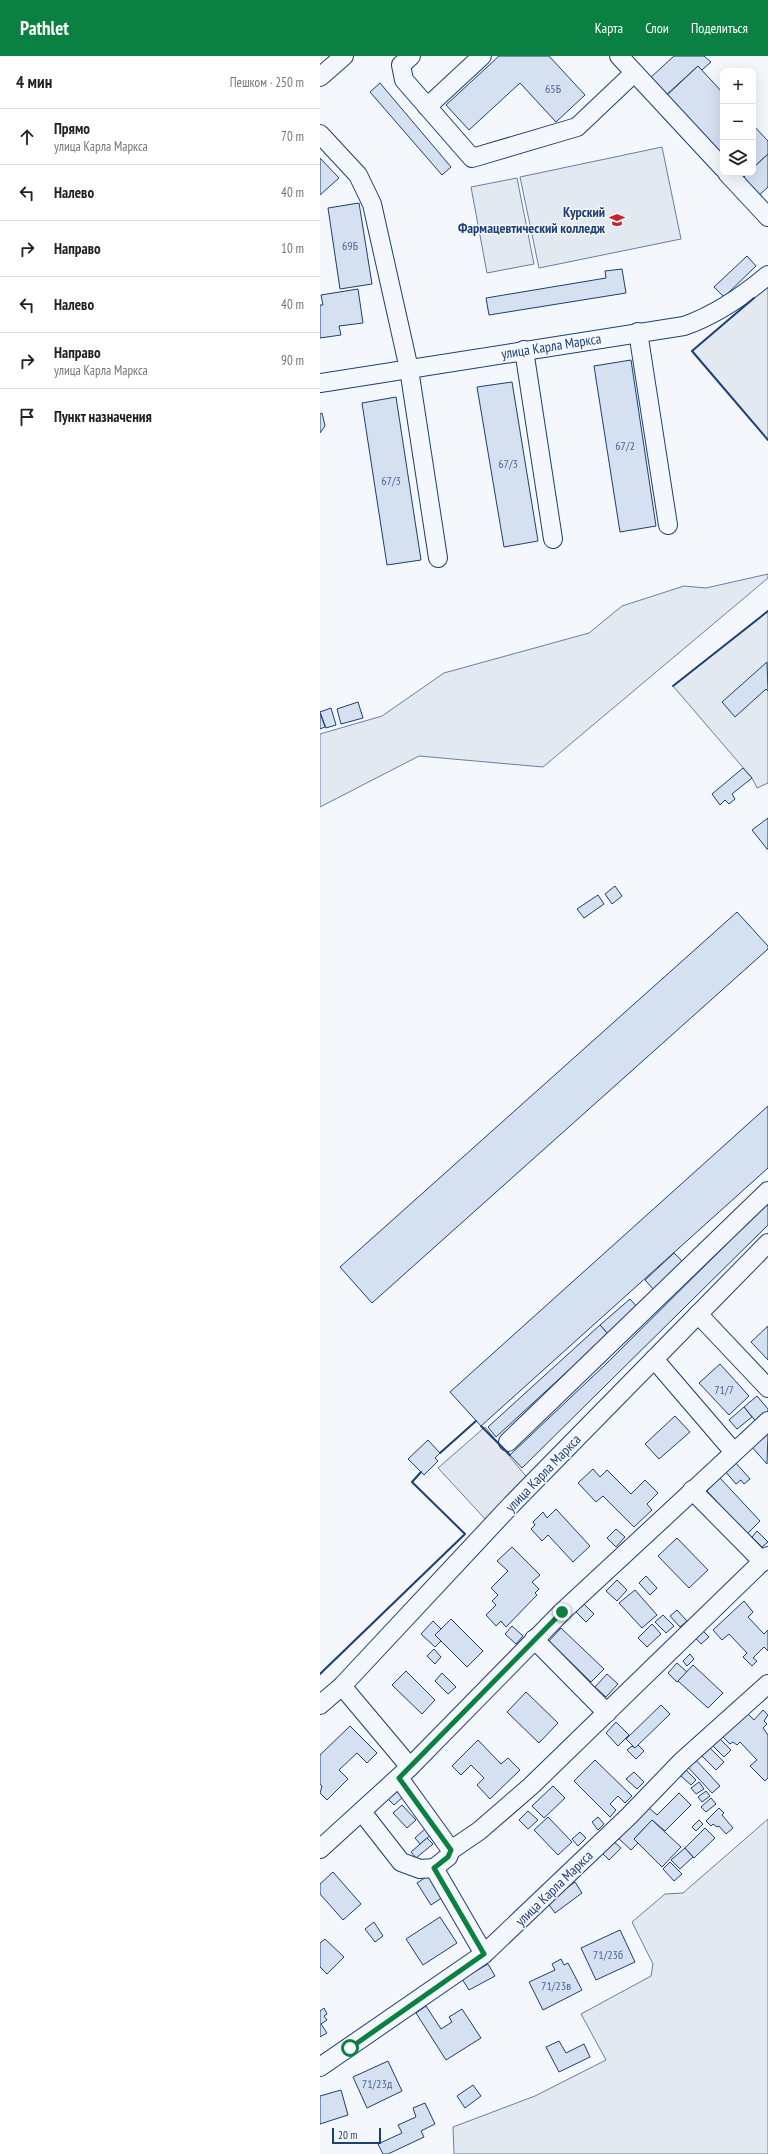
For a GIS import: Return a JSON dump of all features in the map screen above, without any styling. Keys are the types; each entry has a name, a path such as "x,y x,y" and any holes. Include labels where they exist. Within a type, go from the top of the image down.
{"street":[{"path":"320,77 344,56"},
{"path":"411,56 401,65 404,80 472,158 577,127 634,73"},
{"path":"427,107 482,56"},
{"path":"619,56 720,165"},
{"path":"320,134 358,175 372,204 408,369 438,558"},
{"path":"731,176 768,217"},
{"name":"улица Карла Маркса","path":"320,383 684,326 704,320 747,292 768,274"},
{"path":"638,332 668,525"},
{"path":"524,350 553,540"},
{"path":"508,1442 768,1191"},
{"name":"улица Карла Маркса","path":"320,1705 342,1686 512,1504 768,1243"},
{"path":"698,1314 768,1388"},
{"path":"654,1359 733,1451"},
{"path":"320,1849 404,1772 534,1639 733,1451 768,1421"},
{"path":"362,1812 402,1862 420,1869 434,1868 448,1857 451,1850 479,1831 531,1786 765,1559 692,1490"},
{"path":"534,1639 607,1713"},
{"name":"улица Карла Маркса","path":"320,2067 484,1954 629,1816 681,1762 768,1684"},
{"path":"342,1686 404,1772 451,1850"},
{"path":"434,1868 484,1954"}],"shaded area":[{"path":"662,147 681,239 539,268 520,177"},
{"path":"517,178 534,264 487,273 471,187"},
{"path":"768,286 768,440 692,351"},
{"path":"768,574 768,578 543,767 419,756 320,807 320,734 382,716 444,673 589,633 622,606 684,586 706,588"},
{"path":"768,611 768,783 757,788 752,778 673,686"},
{"path":"485,1427 530,1481 487,1521 438,1468"},
{"path":"768,1819 768,2154 454,2154 453,2127 535,2096 606,2060 581,2014 651,1976 653,1964 632,1922 665,1894 683,1893"}],"building":[{"path":"499,56 549,56 585,95 556,122 520,83 469,130 446,105"},
{"path":"674,56 704,56 711,62 702,70 698,66 665,96 649,79"},
{"path":"698,66 720,90 720,158 664,98"},
{"path":"380,83 451,167 442,175 370,92"},
{"path":"756,128 768,141 768,154 756,165"},
{"path":"768,154 768,187 757,197 741,180 745,176 756,176 756,165"},
{"path":"320,158 339,178 320,195"},
{"path":"359,203 372,284 340,289 328,208"},
{"path":"747,256 756,266 724,297 714,287"},
{"path":"622,269 626,293 489,315 486,298 606,278 605,271"},
{"path":"358,289 363,323 339,326 341,335 320,338 320,305 323,305 321,295"},
{"path":"631,360 656,526 620,532 594,366"},
{"path":"512,382 538,541 504,547 477,387"},
{"path":"396,397 421,560 387,565 362,403"},
{"path":"322,413 325,426 320,433 320,414"},
{"path":"767,662 768,691 766,689 735,717 722,702"},
{"path":"358,702 363,718 341,724 337,709"},
{"path":"331,708 336,725 326,728 320,712"},
{"path":"320,713 325,727 320,729"},
{"path":"743,768 752,778 732,794 735,799 729,804 725,800 720,805 712,794"},
{"path":"768,818 768,849 767,849 752,830"},
{"path":"615,886 622,896 612,904 605,894"},
{"path":"598,895 604,904 584,918 577,909"},
{"path":"737,912 768,946 768,949 372,1303 340,1267"},
{"path":"768,1106 768,1168 481,1426 450,1392"},
{"path":"768,1203 768,1225 522,1468 510,1455 607,1363"},
{"path":"674,1253 684,1263 654,1290 645,1280"},
{"path":"630,1299 638,1308 608,1334 600,1325"},
{"path":"600,1325 608,1334 496,1437 488,1427"},
{"path":"768,1326 768,1360 751,1342"},
{"path":"720,1364 749,1396 729,1415 699,1383"},
{"path":"757,1396 768,1409 768,1415 758,1424 744,1407"},
{"path":"744,1407 752,1417 737,1429 729,1420"},
{"path":"675,1416 690,1432 659,1459 645,1444"},
{"path":"766,1432 768,1434 767,1464 751,1446"},
{"path":"428,1440 440,1453 435,1458 438,1461 424,1475 408,1459"},
{"path":"735,1462 750,1479 744,1484 741,1480 736,1484 725,1471"},
{"path":"593,1469 600,1477 607,1470 631,1494 645,1480 658,1493 647,1504 652,1510 634,1527 603,1496 596,1502 578,1483"},
{"path":"720,1478 760,1521 747,1534 707,1491"},
{"path":"556,1509 590,1546 573,1562 548,1535 542,1541 531,1529 535,1525 533,1522 543,1512 547,1518"},
{"path":"616,1529 625,1537 616,1547 607,1538"},
{"path":"757,1531 768,1542 762,1547 752,1537"},
{"path":"677,1538 708,1570 689,1588 658,1556"},
{"path":"512,1547 540,1575 532,1582 539,1589 535,1593 537,1595 506,1627 501,1621 496,1626 486,1615 496,1605 492,1601 498,1595 491,1588 508,1571 497,1561"},
{"path":"646,1576 657,1588 650,1595 639,1583"},
{"path":"617,1580 627,1590 617,1601 606,1591"},
{"path":"635,1590 657,1615 642,1628 619,1603"},
{"path":"744,1601 753,1612 748,1617 764,1634 768,1630 768,1651 764,1647 753,1658 757,1661 752,1666 743,1657 747,1653 729,1634 722,1640 713,1630"},
{"path":"583,1603 594,1614 586,1622 575,1611"},
{"path":"677,1610 687,1621 680,1627 670,1616"},
{"path":"663,1615 674,1626 666,1633 655,1622"},
{"path":"451,1619 483,1651 467,1667 435,1635"},
{"path":"433,1621 441,1629 435,1635 441,1641 435,1647 421,1634"},
{"path":"652,1624 661,1634 647,1647 638,1638"},
{"path":"512,1626 523,1636 516,1644 505,1634"},
{"path":"698,1626 709,1637 701,1644 691,1633"},
{"path":"561,1628 604,1669 591,1682 549,1641"},
{"path":"434,1649 441,1657 435,1664 427,1656"},
{"path":"690,1654 694,1659 687,1666 683,1661"},
{"path":"677,1663 687,1672 677,1682 668,1673"},
{"path":"693,1665 723,1693 708,1708 678,1681"},
{"path":"406,1671 435,1700 422,1714 392,1685"},
{"path":"442,1673 456,1687 448,1694 435,1681"},
{"path":"607,1674 618,1684 606,1697 595,1687"},
{"path":"526,1692 558,1723 539,1743 507,1712"},
{"path":"661,1705 670,1714 635,1748 626,1739"},
{"path":"763,1710 768,1715 764,1721 767,1724 763,1728 768,1735 768,1778 765,1781 750,1766 757,1760 740,1742 737,1745 733,1742 730,1744 723,1737 746,1712 754,1720"},
{"path":"616,1722 629,1735 618,1746 606,1733"},
{"path":"350,1726 377,1753 367,1763 357,1753 339,1770 348,1779 327,1800 320,1793 322,1786 320,1784 320,1755"},
{"path":"720,1739 731,1750 724,1757 713,1746"},
{"path":"478,1740 501,1764 508,1758 520,1770 490,1799 477,1785 484,1778 471,1765 461,1775 452,1766"},
{"path":"638,1745 644,1751 636,1759 627,1750 632,1746 635,1748"},
{"path":"710,1748 724,1762 716,1770 702,1756"},
{"path":"693,1757 720,1786 712,1793 685,1764"},
{"path":"595,1760 632,1796 625,1803 618,1796 610,1804 616,1810 610,1817 574,1781"},
{"path":"686,1770 696,1780 691,1785 681,1776"},
{"path":"634,1772 644,1782 637,1789 626,1779"},
{"path":"699,1782 704,1789 696,1794 691,1788"},
{"path":"397,1786 405,1795 394,1805 386,1797"},
{"path":"553,1786 565,1798 544,1818 532,1806"},
{"path":"706,1791 710,1796 702,1802 698,1797"},
{"path":"679,1793 691,1805 665,1831 652,1820 634,1839 638,1843 631,1850 618,1838 648,1807 657,1815"},
{"path":"711,1798 716,1804 706,1812 701,1807"},
{"path":"402,1805 416,1820 407,1828 393,1813"},
{"path":"719,1808 724,1813 722,1815 733,1828 726,1834 719,1826 717,1827 713,1824 711,1826 706,1821"},
{"path":"528,1811 538,1820 528,1829 519,1820"},
{"path":"548,1817 572,1842 558,1855 534,1830"},
{"path":"598,1817 604,1824 598,1830 592,1822"},
{"path":"652,1820 681,1847 662,1867 634,1839"},
{"path":"699,1820 703,1824 696,1831 692,1827"},
{"path":"427,1827 432,1834 420,1844 415,1838"},
{"path":"705,1828 715,1838 694,1858 685,1848"},
{"path":"580,1832 586,1838 578,1846 572,1839"},
{"path":"427,1838 433,1844 416,1858 411,1852"},
{"path":"610,1838 621,1848 609,1860 599,1850"},
{"path":"685,1848 693,1857 680,1869 671,1860"},
{"path":"670,1862 682,1874 674,1881 663,1869"},
{"path":"333,1872 361,1904 343,1920 320,1894 320,1884"},
{"path":"432,1873 446,1895 431,1905 417,1883"},
{"path":"575,1882 582,1893 555,1913 547,1902"},
{"path":"440,1917 457,1943 423,1965 406,1939"},
{"path":"374,1922 383,1936 375,1942 365,1929"},
{"path":"620,1930 635,1962 596,1980 581,1948"},
{"path":"325,1939 344,1957 327,1974 320,1967 320,1943"},
{"path":"561,1959 564,1965 568,1963 582,1990 543,2010 529,1982 555,1970 552,1964"},
{"path":"488,1964 495,1976 469,1990 462,1979"},
{"path":"426,2006 441,2029 452,2022 449,2017 462,2009 481,2038 446,2060 416,2013"},
{"path":"324,2008 327,2014 324,2016 327,2020 321,2024 327,2033 320,2037 320,2011"},
{"path":"559,2041 566,2053 584,2044 590,2057 559,2072 546,2047"},
{"path":"388,2061 402,2091 367,2108 353,2077"},
{"path":"473,2085 481,2096 465,2108 457,2096"},
{"path":"341,2090 348,2115 320,2124 320,2096"},
{"path":"425,2103 435,2124 421,2131 424,2137 388,2154 383,2154 378,2144 402,2133 398,2125 416,2117 413,2108"}],"wall":[{"path":"754,298 692,351 768,440"},
{"path":"673,686 768,611"},
{"path":"440,1453 476,1421"},
{"path":"481,1426 510,1455"},
{"path":"320,1674 465,1534 412,1482 421,1472"}],"place":[{"name":"Курский Фармацевтический колледж","path":"617,220"}],"route":[{"path":"350,2048 484,1954 434,1868 448,1857 451,1850 399,1778 562,1612"}]}
